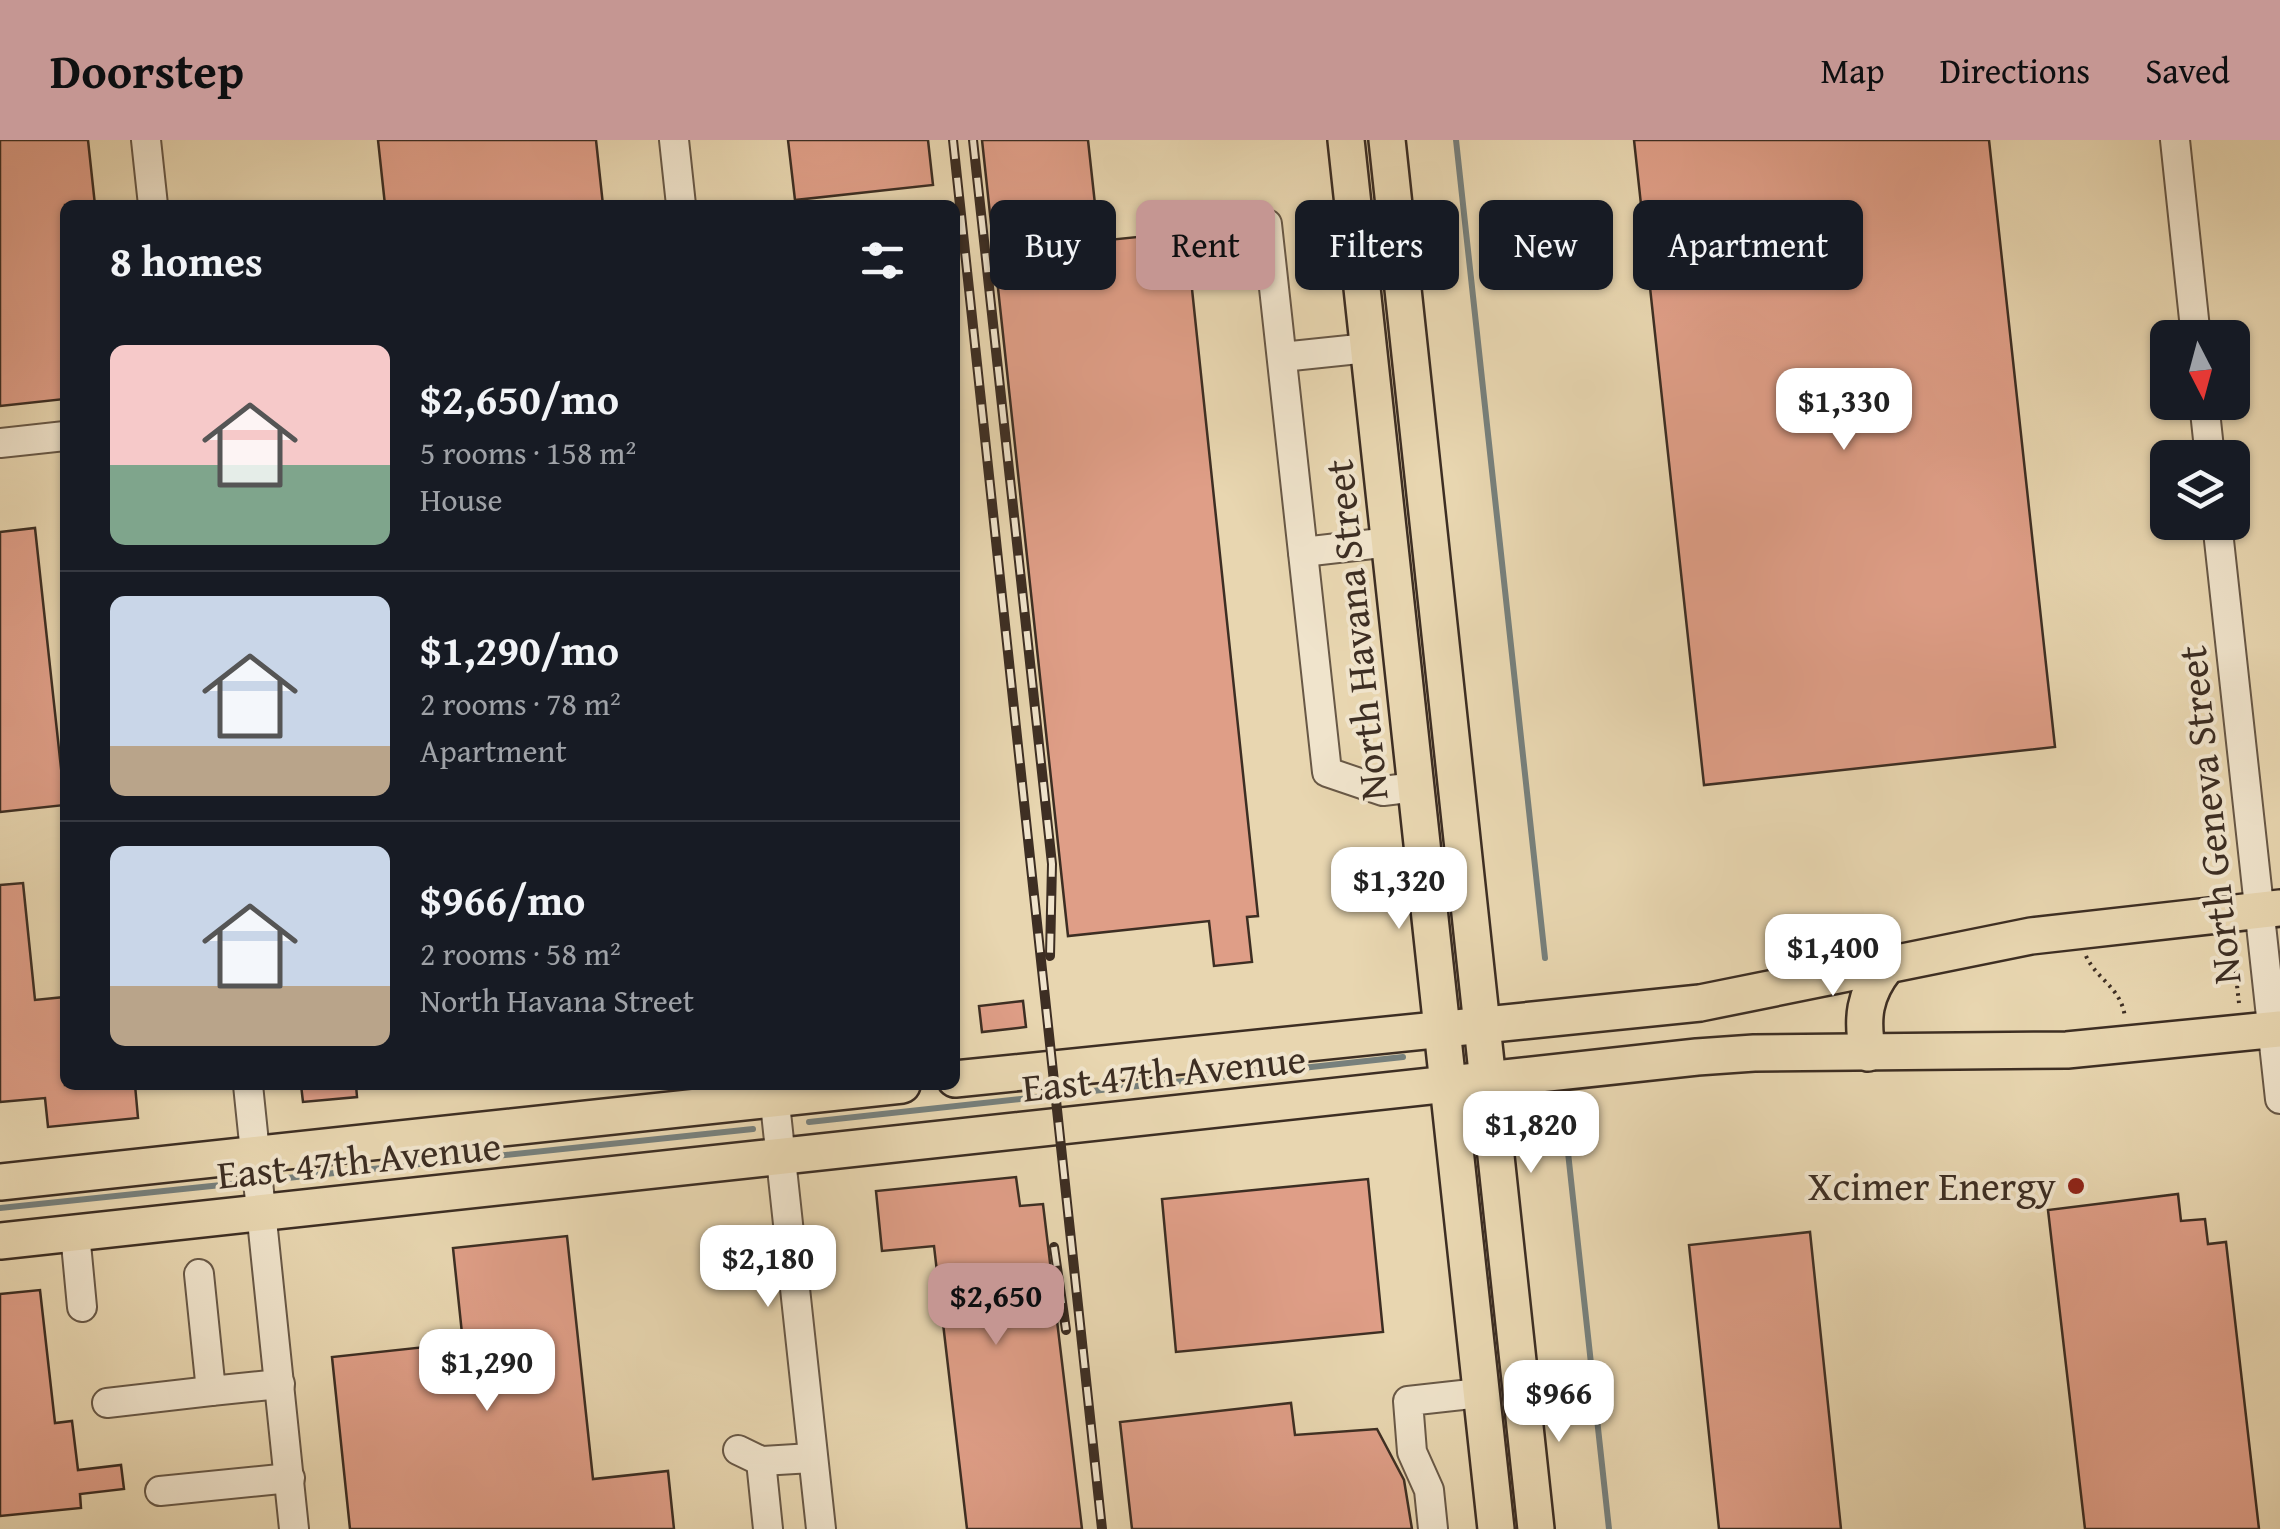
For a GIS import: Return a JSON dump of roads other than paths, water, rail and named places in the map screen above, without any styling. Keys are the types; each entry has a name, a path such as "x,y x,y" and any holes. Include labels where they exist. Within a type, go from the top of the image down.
{"main road":[{"name":"North Havana Street","path":"1346,140 1496,1529"},
{"name":"North Havana Street","path":"1387,140 1536,1529"},
{"name":"East 47th Avenue","path":"960,1079 1700,1003 2058,932 2270,909"},
{"path":"1868,1053 1865,1007 1886,967"},
{"name":"East 47th Avenue","path":"0,1241 1725,1054 2066,1050 2276,1029"},
{"name":"East 47th Avenue","path":"0,1182 810,1090"}],"street":[{"path":"146,140 152,200"},
{"path":"674,140 680,200"},
{"path":"2175,140 2194,320"},
{"path":"1275,290 1327,772 1383,791 1416,787"},
{"path":"1282,357 1368,348"},
{"path":"0,443 60,437"},
{"name":"North Geneva Street","path":"2219,540 2270,909 2280,1100"},
{"path":"1303,552 1390,542"},
{"path":"248,1090 294,1529"},
{"path":"773,1092 821,1529"},
{"path":"75,1233 82,1307"},
{"path":"199,1274 211,1391"},
{"path":"108,1404 280,1384"},
{"path":"1433,1529 1429,1490 1412,1452 1408,1401 1480,1393"},
{"path":"768,1529 750,1456 812,1458"},
{"path":"160,1491 290,1478"}],"waterway":[{"path":"1456,140 1545,958"},
{"path":"1065,1094 1403,1057"},
{"path":"809,1122 1048,1096"},
{"path":"287,1178 753,1129"},
{"path":"1566,1134 1609,1529"},
{"path":"0,1208 231,1184"}],"railway":[{"path":"953,140 959,200"},
{"path":"973,140 1052,864 1050,956"},
{"path":"960,205 1102,1529"},
{"path":"1054,1247 1066,1330"}],"place":[{"name":"Xcimer Energy","path":"2076,1186"}]}
